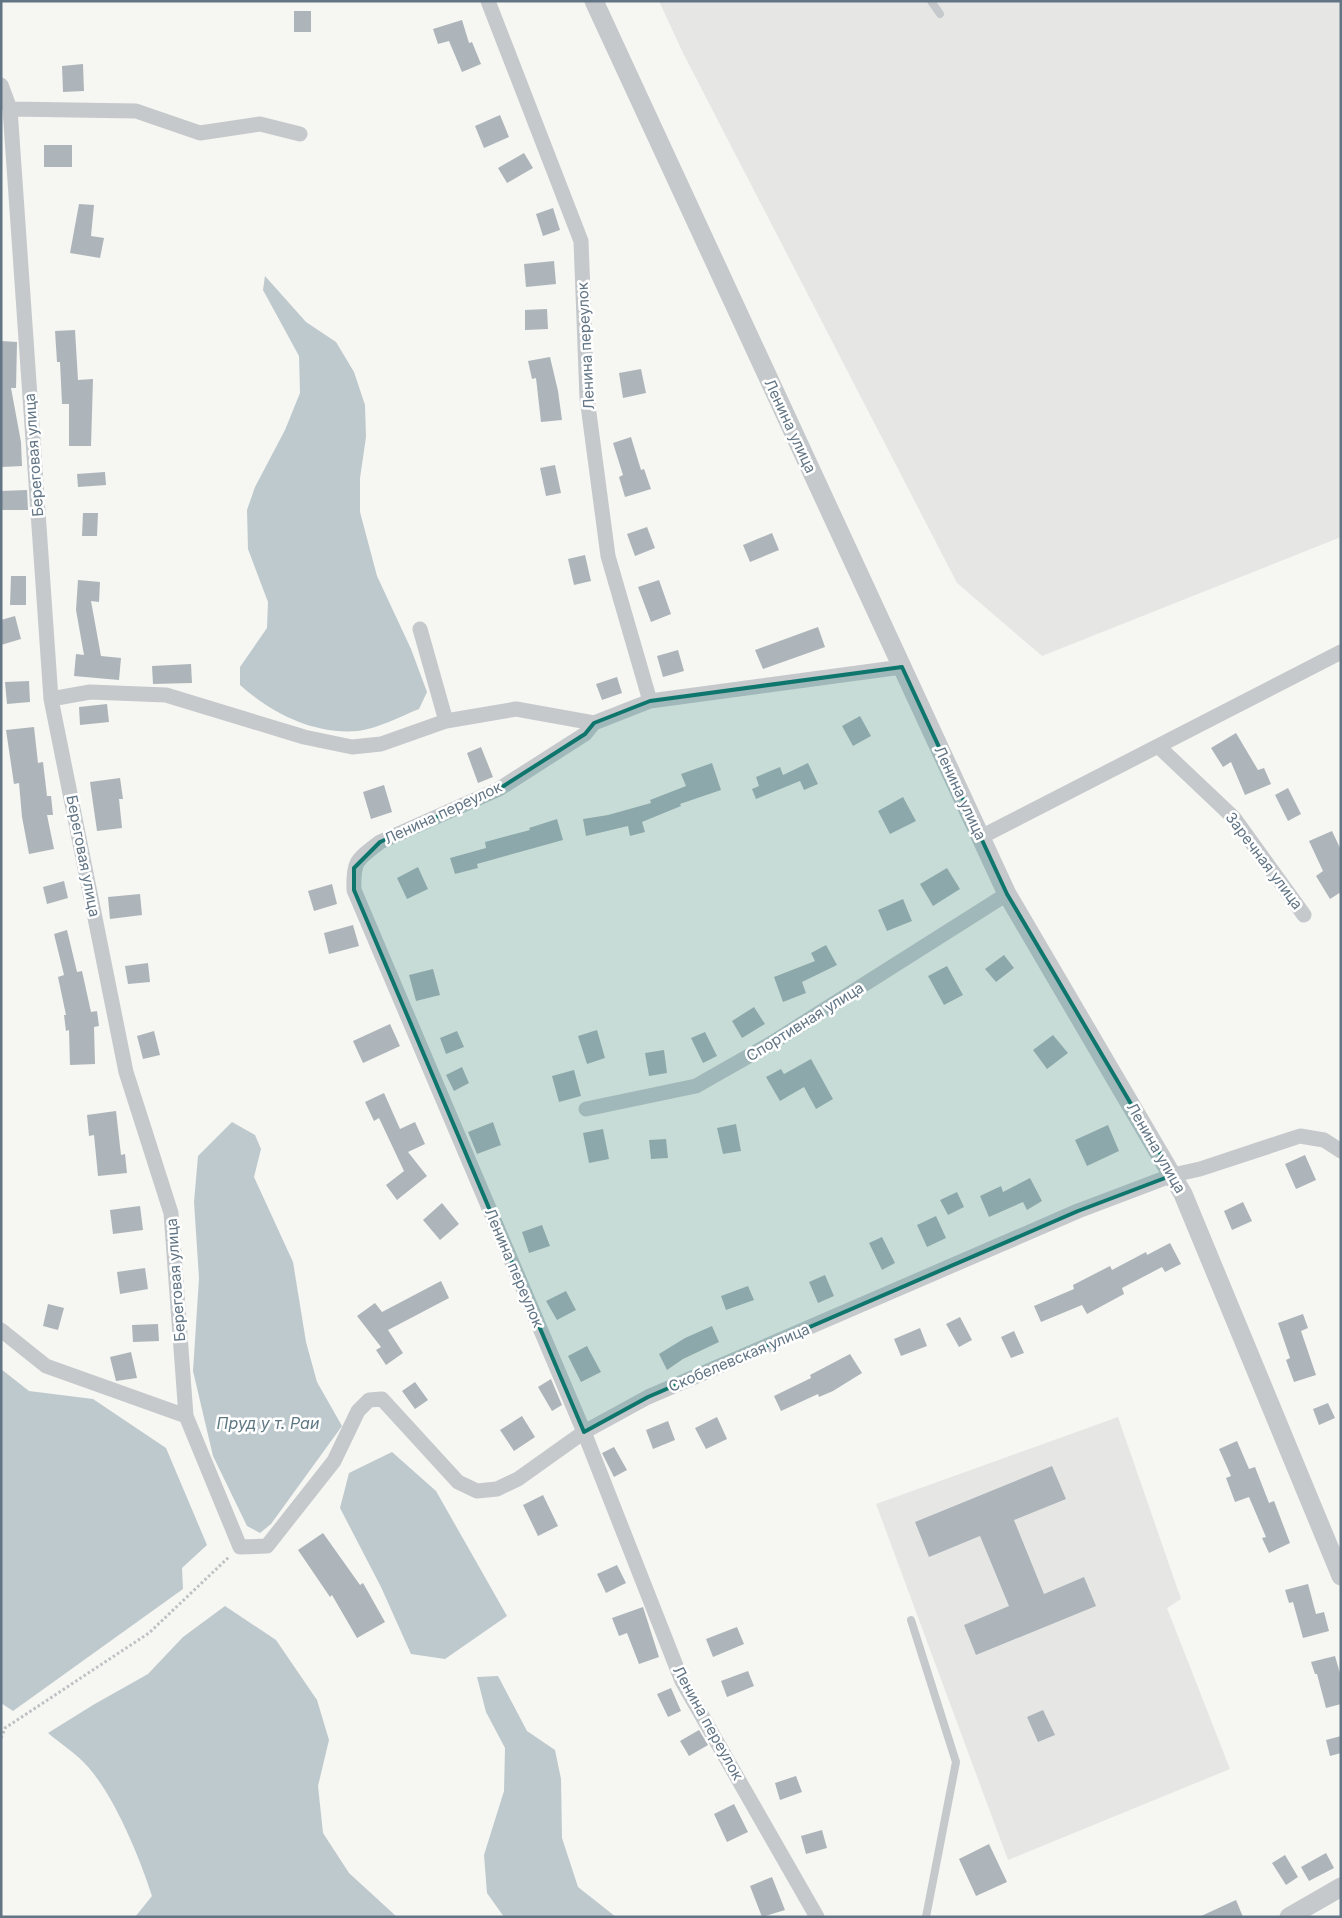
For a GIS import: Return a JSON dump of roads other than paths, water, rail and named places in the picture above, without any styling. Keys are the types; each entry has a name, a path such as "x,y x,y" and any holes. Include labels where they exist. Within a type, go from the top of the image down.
{"street":[{"name":"Ленина переулок","path":"488,1 581,241 586,398 608,556 650,701"},
{"name":"Ленина улица","path":"594,1 1007,894 1173,1175 1341,1576"},
{"name":"Береговая улица","path":"1,85 10,109 51,699 126,1072 171,1213 186,1416 240,1547"},
{"path":"10,109 136,111 200,133 260,124 300,134"},
{"path":"420,629 446,721"},
{"path":"981,837 1341,652"},
{"path":"51,699 90,692 166,695 304,737 352,747 381,744 446,721 516,709 594,723 650,701 902,667"},
{"name":"Ленина переулок","path":"594,723 585,734 499,789 380,842 363,855 354,868 354,890 584,1432 682,1681 817,1917"},
{"name":"Заречная улица","path":"1158,746 1234,818 1304,915"},
{"name":"Спортивная улица","path":"586,1109 696,1086 770,1044 1007,894"},
{"name":"Скобелевская улица","path":"240,1547 267,1546 334,1461 358,1411 369,1400 382,1399 458,1482 477,1491 497,1490 518,1479 584,1432 657,1394 1078,1211 1173,1175 1200,1169 1300,1136 1324,1140 1341,1152"},
{"path":"1,1330 46,1366 186,1416"},
{"path":"1289,1917 1341,1887"}],"lane":[{"path":"931,1 940,14"},
{"path":"912,1620 956,1762 926,1917"}],"water":[{"path":"265,276 306,322 336,342 354,372 365,405 366,437 360,478 360,512 377,576 411,649 427,692 419,709 366,730 342,731 310,726 265,705 240,685 240,667 267,628 268,602 248,549 247,510 255,487 285,430 300,393 299,356 263,290"},
{"name":"Пруд у т. Раи","path":"232,1122 255,1135 261,1149 254,1177 293,1262 306,1342 317,1382 342,1426 271,1524 260,1533 247,1526 213,1456 193,1371 199,1278 194,1202 198,1156"},
{"path":"1,1369 29,1391 93,1399 166,1448 207,1545 182,1568 183,1589 13,1711 1,1703"},
{"path":"392,1452 436,1491 507,1616 445,1659 411,1654 381,1587 340,1508 349,1473"},
{"path":"225,1606 276,1640 317,1700 329,1740 318,1786 323,1833 349,1873 397,1917 135,1917 152,1896 126,1829 108,1795 85,1763 48,1733 148,1674 183,1637"},
{"path":"498,1676 527,1731 555,1750 561,1779 562,1838 578,1887 616,1917 504,1917 487,1893 484,1855 504,1791 505,1748 486,1712 477,1677"}]}
